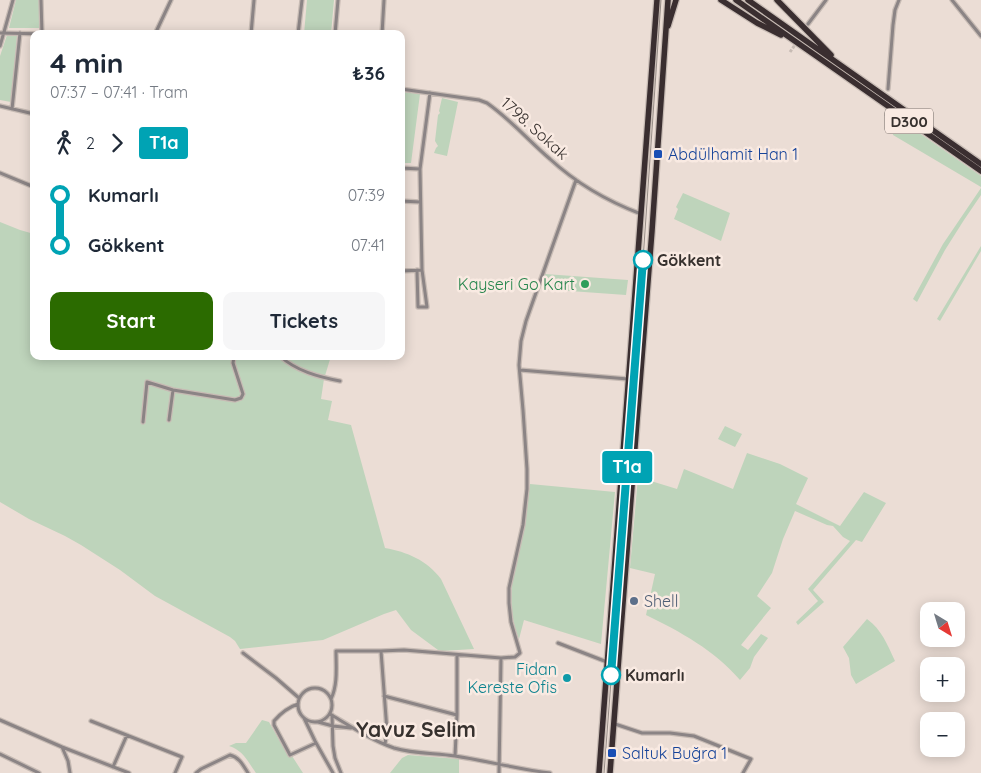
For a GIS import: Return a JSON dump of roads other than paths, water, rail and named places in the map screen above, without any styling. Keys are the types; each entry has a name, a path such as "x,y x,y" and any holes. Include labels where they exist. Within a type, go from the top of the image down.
{"highway":[{"path":"599,773 641,215 655,0"},
{"path":"610,773 668,0"},
{"path":"666,32 676,0"},
{"name":"D300","path":"721,0 757,23 801,46"},
{"name":"D300","path":"736,0 981,171"},
{"name":"D300","path":"748,0 981,164"},
{"name":"D300","path":"776,0 841,65"}],"street":[{"path":"0,46 2,32 12,0"},
{"path":"41,0 42,30"},
{"path":"157,30 172,0"},
{"path":"251,30 254,0"},
{"path":"298,30 302,0"},
{"path":"335,30 338,0"},
{"path":"382,30 384,0"},
{"path":"808,24 826,0"},
{"path":"888,89 893,25 898,0"},
{"path":"952,0 981,36"},
{"path":"2,32 30,33"},
{"path":"12,109 20,33"},
{"name":"1798. Sokak","path":"405,90 479,100 487,103 549,159 576,180 608,200 641,215"},
{"path":"417,270 418,307 427,307 422,270 420,169 430,93"},
{"path":"0,106 30,113"},
{"path":"405,168 420,169"},
{"path":"0,173 30,185"},
{"path":"341,773 332,746 333,726 331,714 337,673 336,651 404,650 500,658 515,657 520,653 511,622 508,595 523,525 527,489 519,353 524,328 576,180"},
{"path":"405,201 420,202"},
{"path":"405,271 422,270"},
{"path":"143,422 147,382 173,390 235,400 240,399 243,394 233,360"},
{"path":"285,360 305,371 340,381"},
{"path":"520,370 629,379"},
{"path":"169,420 173,390"},
{"path":"558,643 608,662"},
{"path":"381,651 387,731 385,744"},
{"path":"243,653 299,698"},
{"path":"455,756 457,655"},
{"path":"499,773 500,658"},
{"path":"332,699 321,688 315,687 304,691 299,698 298,704 300,713 333,773"},
{"path":"384,696 457,716"},
{"path":"298,704 278,716 274,720 274,725 290,755 316,743"},
{"path":"318,722 331,714"},
{"path":"331,714 353,728 394,748 455,756 550,773"},
{"path":"303,718 308,721 333,726 353,728"},
{"path":"0,720 129,773"},
{"path":"91,720 182,757 175,773"},
{"path":"615,724 642,733 670,733 694,736 751,759 743,773"},
{"path":"113,767 127,735"},
{"path":"62,747 68,761 70,773"},
{"path":"0,754 39,773"},
{"path":"196,773 230,756 239,759 248,773"}],"tunnel":[{"path":"790,52 797,42"},
{"path":"886,116 887,104"}],"tram line":[{"path":"604,773 661,0"},
{"name":"T1a","path":"611,675 643,260"}],"place":[{"name":"Abdülhamit Han 1","path":"658,154"},
{"name":"Gökkent","path":"643,260"},
{"name":"Kayseri Go Kart","path":"585,284"},
{"name":"Shell","path":"634,601"},
{"name":"Kumarlı","path":"611,675"},
{"name":"Fidan Kereste Ofis","path":"567,678"},
{"name":"Saltuk Buğra 1","path":"612,753"}],"district":[{"name":"Yavuz Selim","path":"416,729"}]}
